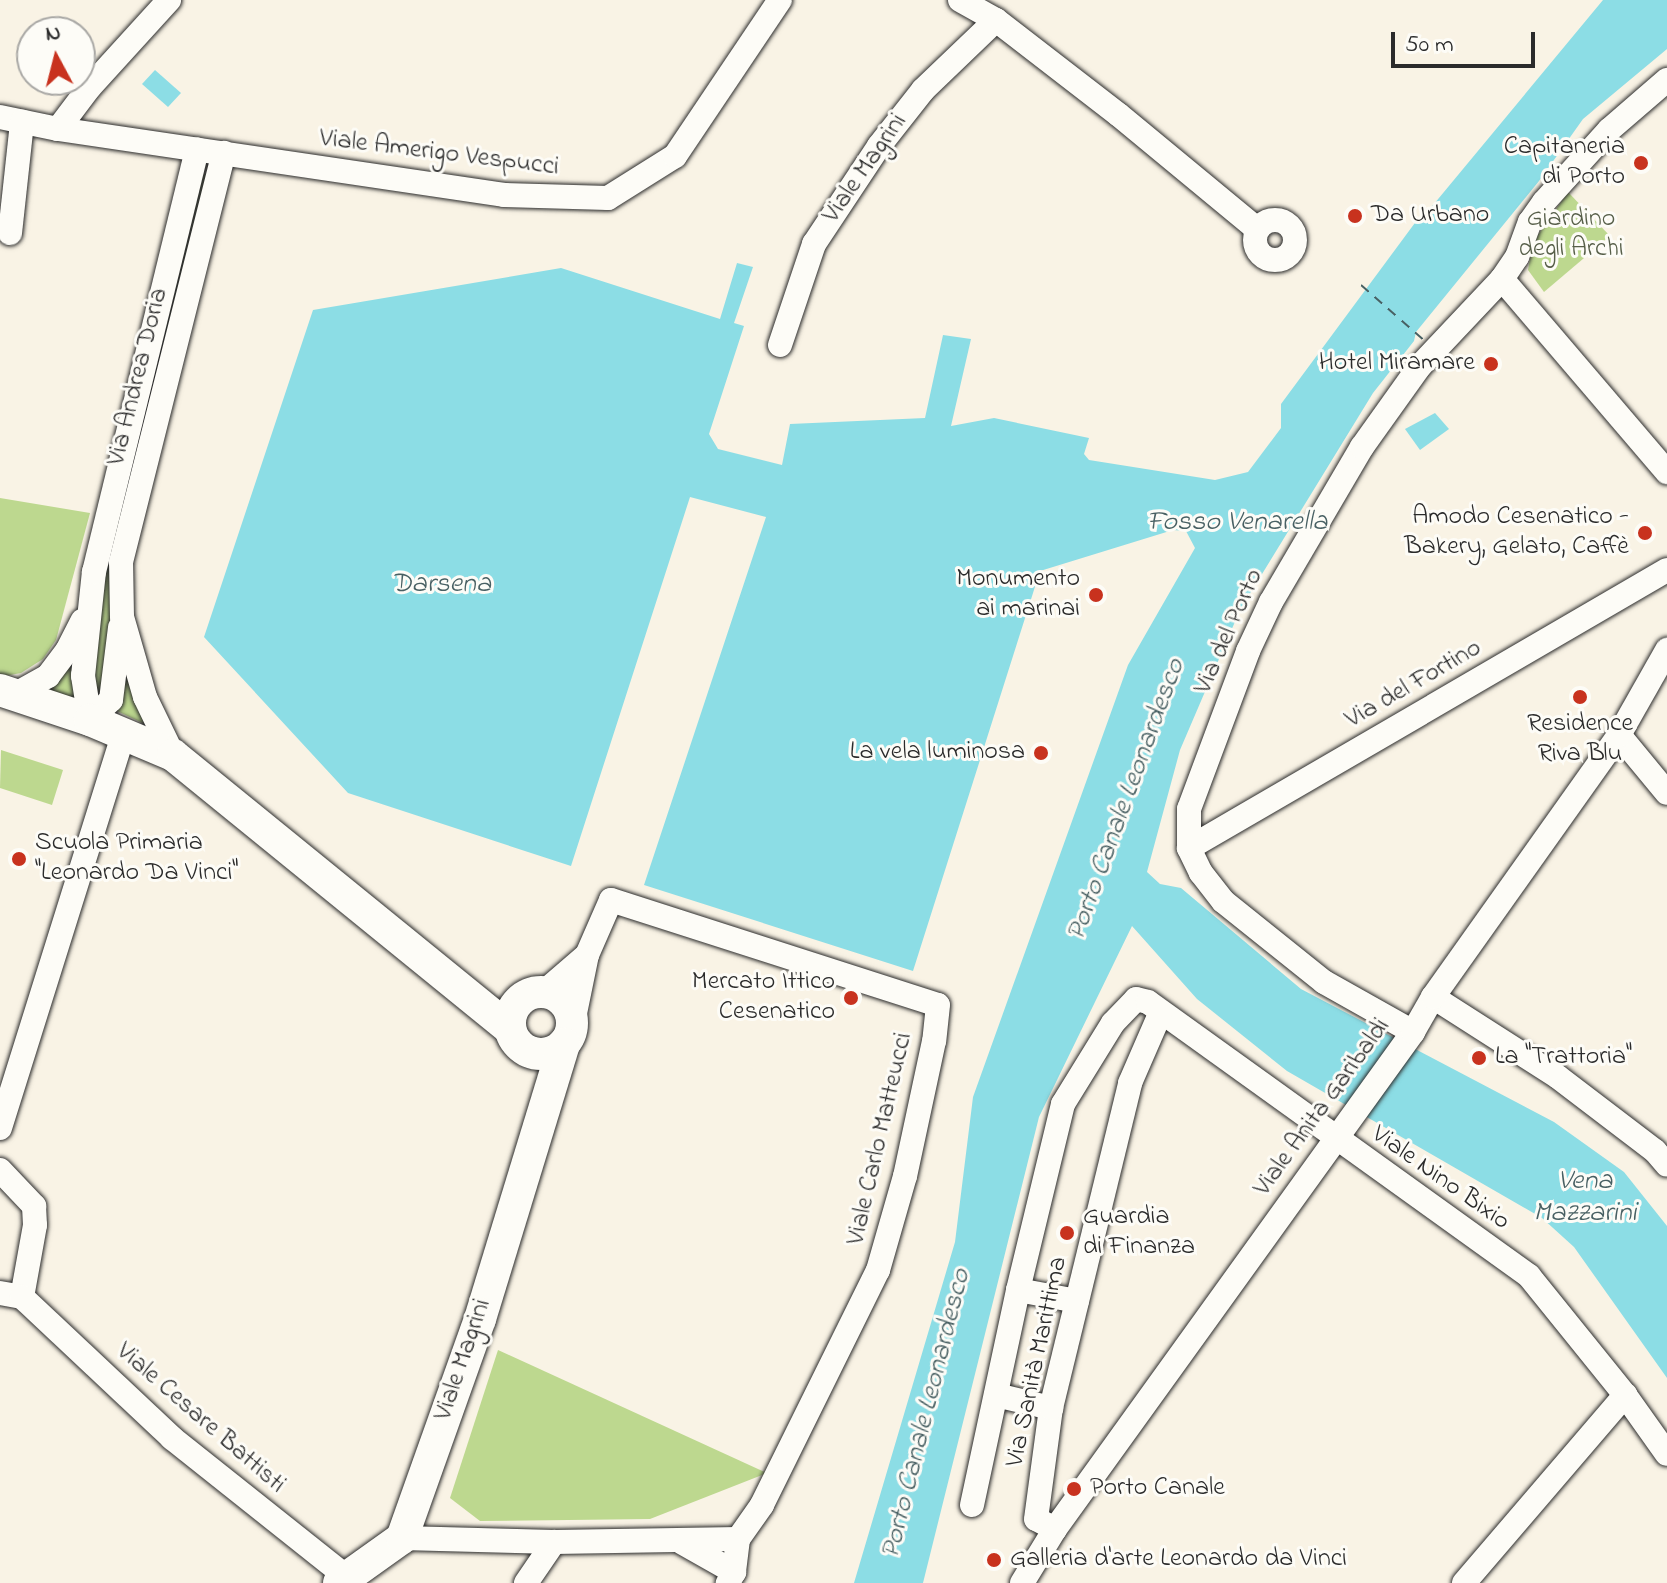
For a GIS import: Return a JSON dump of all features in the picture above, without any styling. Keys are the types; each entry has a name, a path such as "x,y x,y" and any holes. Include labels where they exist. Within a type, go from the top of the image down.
{"street":[{"path":"58,129 89,88 169,0"},
{"name":"Viale Amerigo Vespucci","path":"11,119 58,129 504,195 608,198 675,156 780,0"},
{"path":"960,0 996,20 1119,115 1257,229"},
{"name":"Viale Magrini","path":"780,345 814,244 879,146 923,90 996,20"},
{"name":"Via del Porto","path":"1189,848 1186,826 1199,779 1248,651 1271,602 1362,447 1411,378 1502,279 1517,257 1530,222 1544,202 1609,130 1667,80"},
{"path":"10,233 11,119"},
{"name":"Via Andrea Doria","path":"90,720 111,700 122,617 121,562 131,472 197,149"},
{"name":"Via Andrea Doria","path":"7,693 48,676 67,651 89,608 224,153"},
{"path":"1502,279 1667,472"},
{"name":"Via del Fortino","path":"1189,848 1667,570"},
{"name":"Via Andrea Doria","path":"89,608 83,676 90,720"},
{"name":"Via Andrea Doria","path":"122,617 145,697 173,755"},
{"name":"Viale Anita Garibaldi","path":"1022,1583 1055,1529 1413,1032 1433,997 1619,735 1666,655"},
{"path":"7,693 90,720 173,755 475,1000 516,1027 546,1054 568,1034 562,999 545,991 528,994 516,1027 543,1107"},
{"path":"0,1128 124,733"},
{"path":"1619,735 1667,793"},
{"path":"1189,848 1201,873 1223,901 1324,982 1413,1032"},
{"name":"Viale Magrini","path":"402,1538 480,1319 568,1034 587,955 611,900"},
{"name":"Viale Carlo Matteucci","path":"611,900 938,1005 934,1041 905,1176 878,1270 769,1492 738,1539"},
{"name":"Viale Magrini","path":"545,991 587,955"},
{"path":"1433,997 1558,1077 1655,1151 1667,1165"},
{"name":"Viale Nino Bixio","path":"1018,1290 1063,1104 1113,1023 1136,999 1148,1002 1160,1014 1529,1276 1625,1395 1667,1454"},
{"name":"Via Sanità Marittima","path":"1055,1529 1036,1519 1051,1408 1130,1083 1160,1014"},
{"name":"Viale Cesare Battisti","path":"0,1170 34,1206 35,1225 11,1295 172,1438 343,1580"},
{"path":"972,1505 1018,1290 1077,1301"},
{"path":"996,1395 1051,1408"},
{"path":"1464,1583 1625,1395"},
{"path":"343,1580 402,1538 683,1543 738,1539 731,1578 683,1543"},
{"path":"526,1583 554,1542"}],"green space":[{"path":"205,173 208,181 137,464 128,462 197,180"},
{"name":"Giardino degli Archi","path":"1568,192 1610,236 1544,292 1528,270 1533,242"},
{"path":"123,481 133,483 114,564 109,683 97,699 93,649 103,565"},
{"path":"0,498 90,513 56,640 43,659 21,673 5,676 0,674"},
{"path":"124,643 153,728 115,710"},
{"path":"73,658 76,699 42,689"},
{"path":"1,750 63,770 52,805 0,788"},
{"path":"498,1350 767,1473 650,1519 480,1521 450,1498"}],"water":[{"name":"Darsena","path":"1603,0 1667,0 1667,49 1583,119 1539,181 1416,332 1414,341 1373,393 1240,610 1180,750 1147,872 1160,884 1181,888 1301,989 1554,1122 1624,1172 1667,1226 1667,1378 1574,1247 1542,1218 1287,1071 1197,999 1132,926 1039,1117 923,1583 854,1583 955,1242 973,1097 1128,665 1195,548 1186,531 1173,530 1040,571 913,971 644,885 766,517 690,497 571,866 348,793 204,637 313,310 561,268 720,319 737,263 753,267 734,323 744,326 709,434 718,449 782,465 790,424 925,418 943,335 971,339 951,426 994,418 1089,438 1084,454 1089,460 1215,480 1248,472 1281,428 1281,404 1423,212 1429,210"},
{"path":"155,70 181,93 168,107 142,84"},
{"path":"1435,413 1449,429 1420,450 1405,429"}],"ferry route":[{"path":"1361,285 1426,342"}],"place":[{"name":"Capitaneria di Porto","path":"1641,163"},
{"name":"Da Urbano","path":"1355,216"},
{"name":"Hotel Miramare","path":"1491,364"},
{"name":"Amodo Cesenatico - Bakery, Gelato, Caffè","path":"1645,533"},
{"name":"Monumento ai marinai","path":"1096,595"},
{"name":"Residence Riva Blu","path":"1580,697"},
{"name":"La vela luminosa","path":"1041,753"},
{"name":"Scuola Primaria \"Leonardo Da Vinci\"","path":"19,859"},
{"name":"Mercato Ittico Cesenatico","path":"851,998"},
{"name":"La \"Trattoria\"","path":"1479,1058"},
{"name":"Guardia di Finanza","path":"1067,1233"},
{"name":"Porto Canale","path":"1074,1489"},
{"name":"Galleria d'arte Leonardo da Vinci","path":"994,1560"}],"water label":[{"name":"Fosso Venarella","path":"1237,523"},
{"name":"Porto Canale Leonardesco","path":"1127,800"},
{"name":"Vena Mazzarini","path":"1585,1198"},
{"name":"Porto Canale Leonardesco","path":"927,1414"}]}
